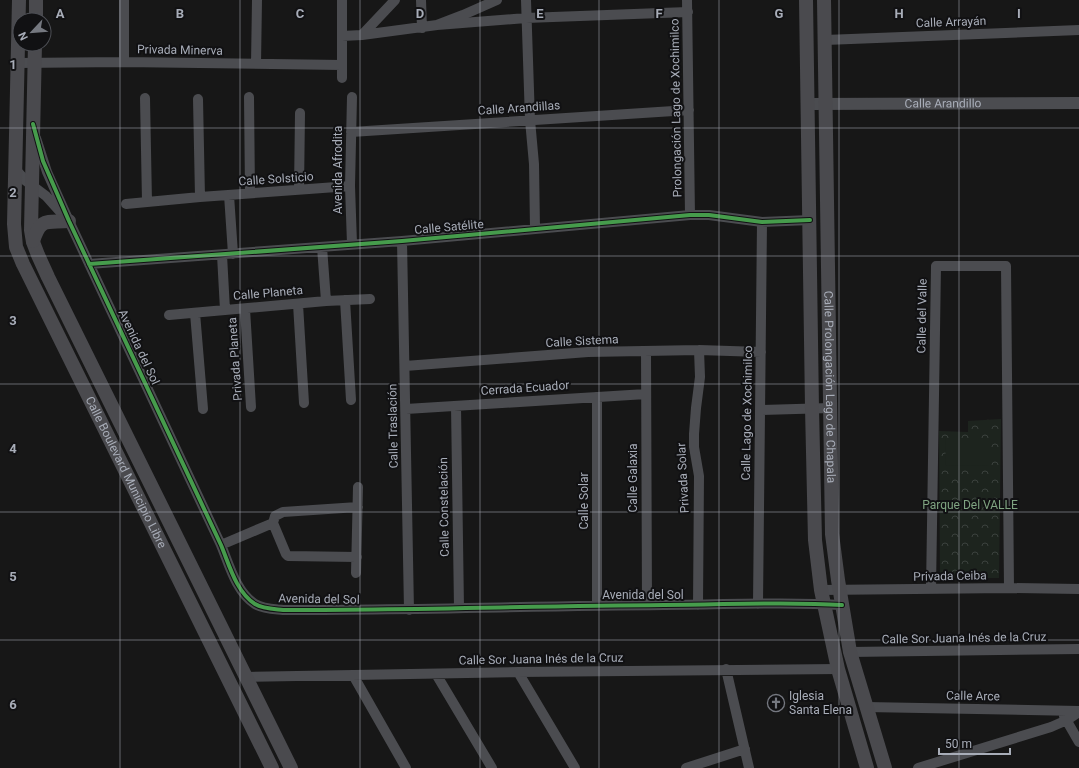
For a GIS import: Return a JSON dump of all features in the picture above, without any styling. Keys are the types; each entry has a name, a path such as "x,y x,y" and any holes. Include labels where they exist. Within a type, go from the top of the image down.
{"main road":[{"name":"Calle Boulevard Municipio Libre","path":"19,0 14,224 16,247 23,264 272,768"},
{"path":"36,0 36,12"},
{"name":"Calle Prolongación Lago de Chapala","path":"806,0 815,540 822,597 838,669 867,768"},
{"name":"Calle Prolongación Lago de Chapala","path":"824,0 832,534 839,590 850,652 885,768"},
{"name":"Calle Boulevard Municipio Libre","path":"35,52 31,230 33,242 52,285 291,768"},
{"path":"33,242 38,227 42,224 69,221"}],"street":[{"path":"124,0 124,62"},
{"path":"256,64 257,0"},
{"path":"342,0 342,78"},
{"path":"362,35 395,0"},
{"path":"421,0 422,28"},
{"path":"437,25 463,16 497,0"},
{"path":"526,0 530,120 534,164 535,229"},
{"name":"Prolongación Lago de Xochimilco","path":"688,0 690,215"},
{"path":"342,36 362,35 437,25 526,18 688,12"},
{"name":"Calle Arrayán","path":"825,40 1079,30"},
{"name":"Privada Minerva","path":"17,63 124,62 342,65"},
{"name":"Avenida Afrodita","path":"352,97 350,186 352,244"},
{"path":"145,98 147,202"},
{"path":"249,98 250,193"},
{"path":"198,99 200,197"},
{"name":"Calle Arandillo","path":"808,104 1079,103"},
{"name":"Calle Arandillas","path":"351,132 689,110"},
{"path":"299,190 300,113"},
{"name":"Avenida del Sol","path":"33,124 43,161 69,221 241,589 256,605 283,610 409,610 597,605 758,604 822,597 842,605"},
{"path":"15,169 32,186 46,196 69,221"},
{"name":"Calle Solsticio","path":"126,204 350,186"},
{"name":"Calle Solsticio","path":"229,196 233,254"},
{"name":"Calle Satélite","path":"89,264 402,241 690,215 709,215 762,222 810,220"},
{"name":"Calle Lago de Xochimilco","path":"758,604 762,222"},
{"name":"Calle Traslación","path":"402,241 409,610"},
{"path":"322,247 326,301"},
{"path":"222,255 225,310"},
{"name":"Calle del Valle","path":"931,589 936,266 1006,266 1009,588"},
{"name":"Calle Planeta","path":"169,315 326,301 370,299"},
{"path":"345,300 351,400"},
{"path":"298,304 304,403"},
{"name":"Privada Planeta","path":"245,309 251,406"},
{"path":"195,313 203,409"},
{"name":"Calle Sistema","path":"405,366 588,352 699,350 761,352"},
{"name":"Privada Solar","path":"698,605 699,476 694,447 694,434 700,377 699,350"},
{"name":"Calle Galaxia","path":"646,351 647,605"},
{"name":"Cerrada Ecuador","path":"406,409 646,394"},
{"name":"Calle Solar","path":"596,397 597,605"},
{"name":"Calle Constelación","path":"456,406 459,608"},
{"path":"760,410 830,408"},
{"path":"356,572 358,486"},
{"path":"357,557 288,556 273,523 275,516 283,512 358,507"},
{"path":"221,545 273,523"},
{"name":"Privada Ceiba","path":"822,597 839,590 1009,588 1079,589"},
{"name":"Calle Sor Juana Inés de la Cruz","path":"850,652 1079,650"},
{"path":"726,669 749,768"},
{"name":"Calle Sor Juana Inés de la Cruz","path":"246,677 726,669 838,669"},
{"path":"518,672 575,768"},
{"path":"436,674 492,768"},
{"path":"353,675 406,768"},
{"name":"Calle Arce","path":"866,707 1079,712"},
{"path":"1061,711 1079,742"},
{"path":"918,768 1051,727 1067,720 1079,712"},
{"path":"686,768 745,749"}],"green space":[{"name":"Parque Del VALLE","path":"1001,419 999,578 940,578 939,431 968,432 968,421"},
{"path":"945,438 990,438 990,465 946,466"}],"cycle path":[{"path":"33,124 43,161 69,221 221,545 234,577 248,599 258,606 283,610 775,603 842,605"},
{"path":"89,264 402,241 690,215 709,215 762,222 810,220"}],"place":[{"name":"Iglesia Santa Elena","path":"776,703"}]}
